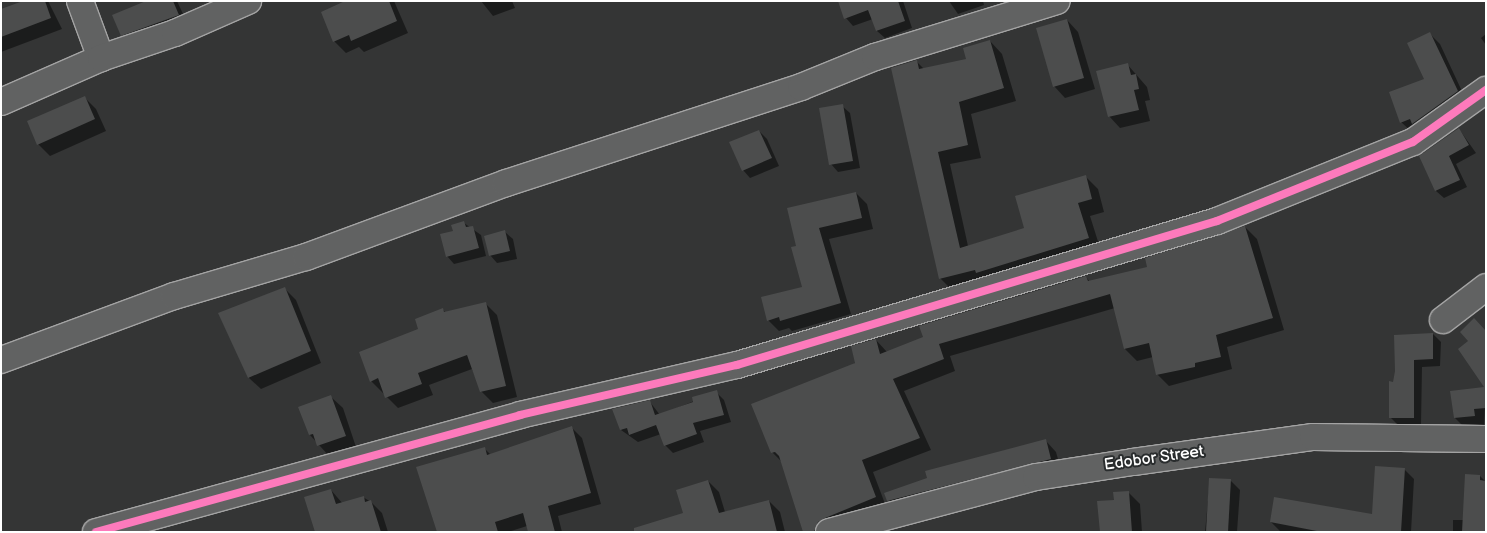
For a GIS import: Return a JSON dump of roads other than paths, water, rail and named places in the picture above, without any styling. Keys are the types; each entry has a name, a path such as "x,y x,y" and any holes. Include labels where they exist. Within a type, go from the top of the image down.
{"street":[{"path":"80,1 101,58"},
{"path":"1,102 101,58 175,33 248,1"},
{"path":"1,360 174,296 306,257 506,183 802,87 875,57 1057,1"},
{"path":"96,532 520,415 737,365 1217,221 1413,142 1486,90"},
{"path":"1443,320 1486,287"},
{"name":"Edobor Street","path":"829,532 1036,477 1133,462 1313,437 1486,439"}]}
